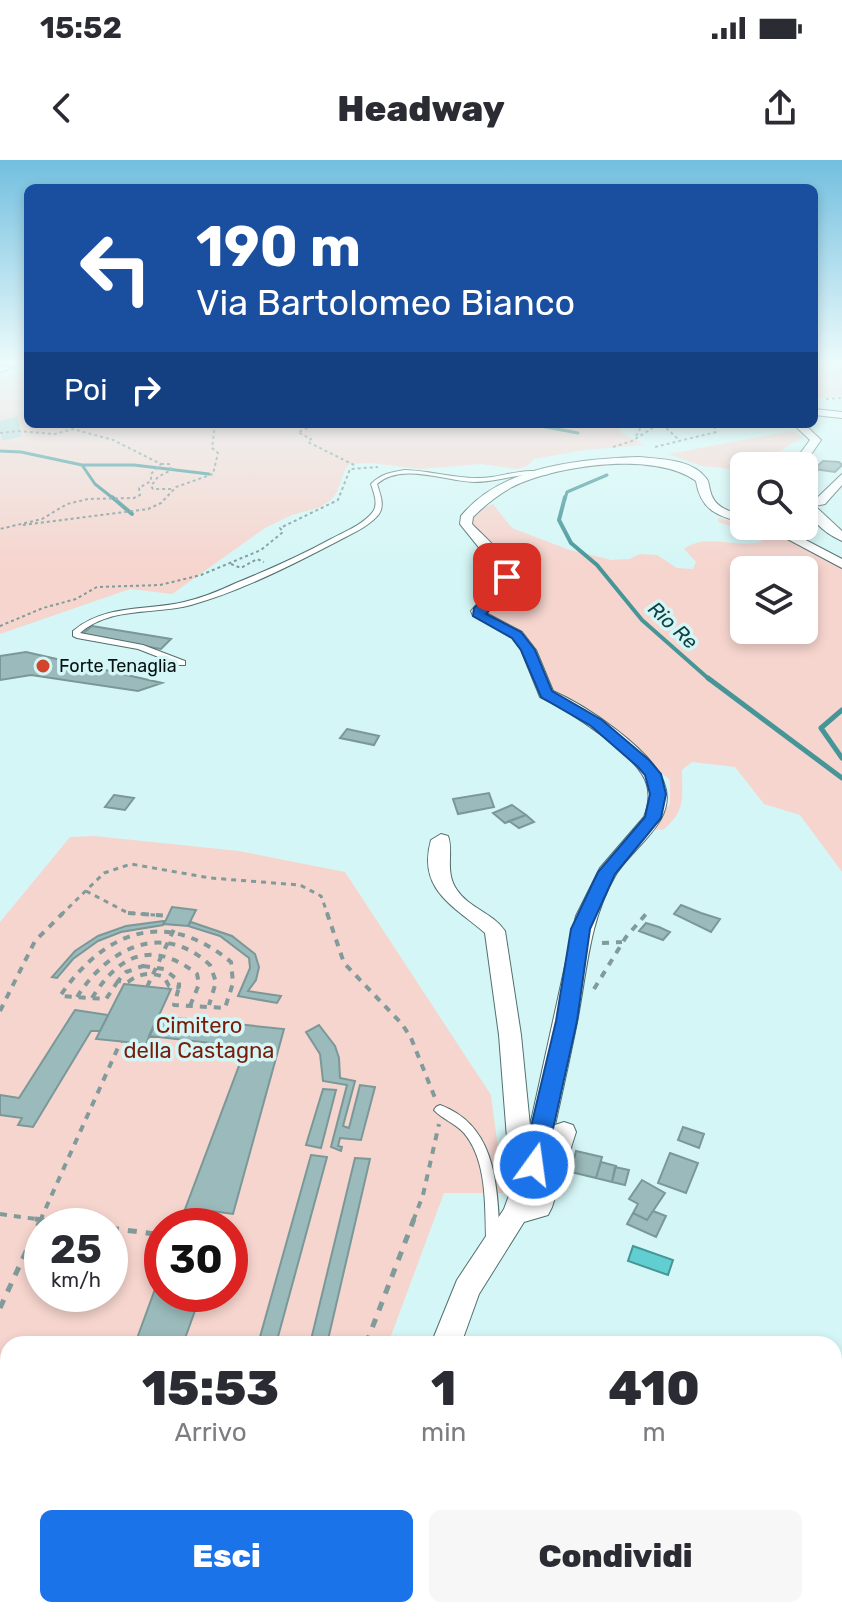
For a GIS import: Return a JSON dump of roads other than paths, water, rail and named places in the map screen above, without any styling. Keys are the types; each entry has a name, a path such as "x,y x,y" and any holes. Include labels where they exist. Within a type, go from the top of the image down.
{"street":[{"path":"804,428 815,436 816,442 808,452"},
{"path":"449,1336 467,1289 520,1205 554,1081 581,929 607,872 653,818 658,794 653,774 643,764 597,723 546,694 528,650 517,635 480,616 478,611 507,577 504,569 466,524 467,516 508,484 545,474 633,460 671,463 701,478 703,496 708,505 730,514"},
{"path":"818,501 842,478"},
{"path":"818,514 842,537"},
{"path":"796,540 842,564"},
{"path":"441,840 437,848 439,865 450,896 495,931 510,1035 520,1205"},
{"path":"520,1205 539,1207 564,1132"}],"lane":[{"path":"182,663 140,647 77,636 76,633 99,619 135,609 184,605 217,596 278,567 371,520 379,511 375,481 401,472 481,481 533,472 545,474"},
{"path":"440,1110 465,1121 479,1142 492,1207 493,1245"}],"water":[{"path":"633,1246 673,1260 668,1275 628,1261"}],"waterway":[{"path":"551,428 578,433"},
{"path":"0,451 21,452 82,465"},
{"path":"82,465 134,465 209,474"},
{"path":"82,465 95,484 114,499"},
{"name":"Rio Re","path":"565,499 567,492 607,475"},
{"path":"112,497 132,514"},
{"name":"Rio Re","path":"565,497 559,520 571,543 597,565 642,620 710,680"},
{"name":"Rio Re","path":"708,678 842,778"},
{"path":"842,710 821,728 842,758"}],"tunnel":[{"path":"0,431 12,428"}],"place":[{"name":"Forte Tenaglia","path":"43,666"}],"park label":[{"name":"Cimitero della Castagna","path":"199,1038"}]}
